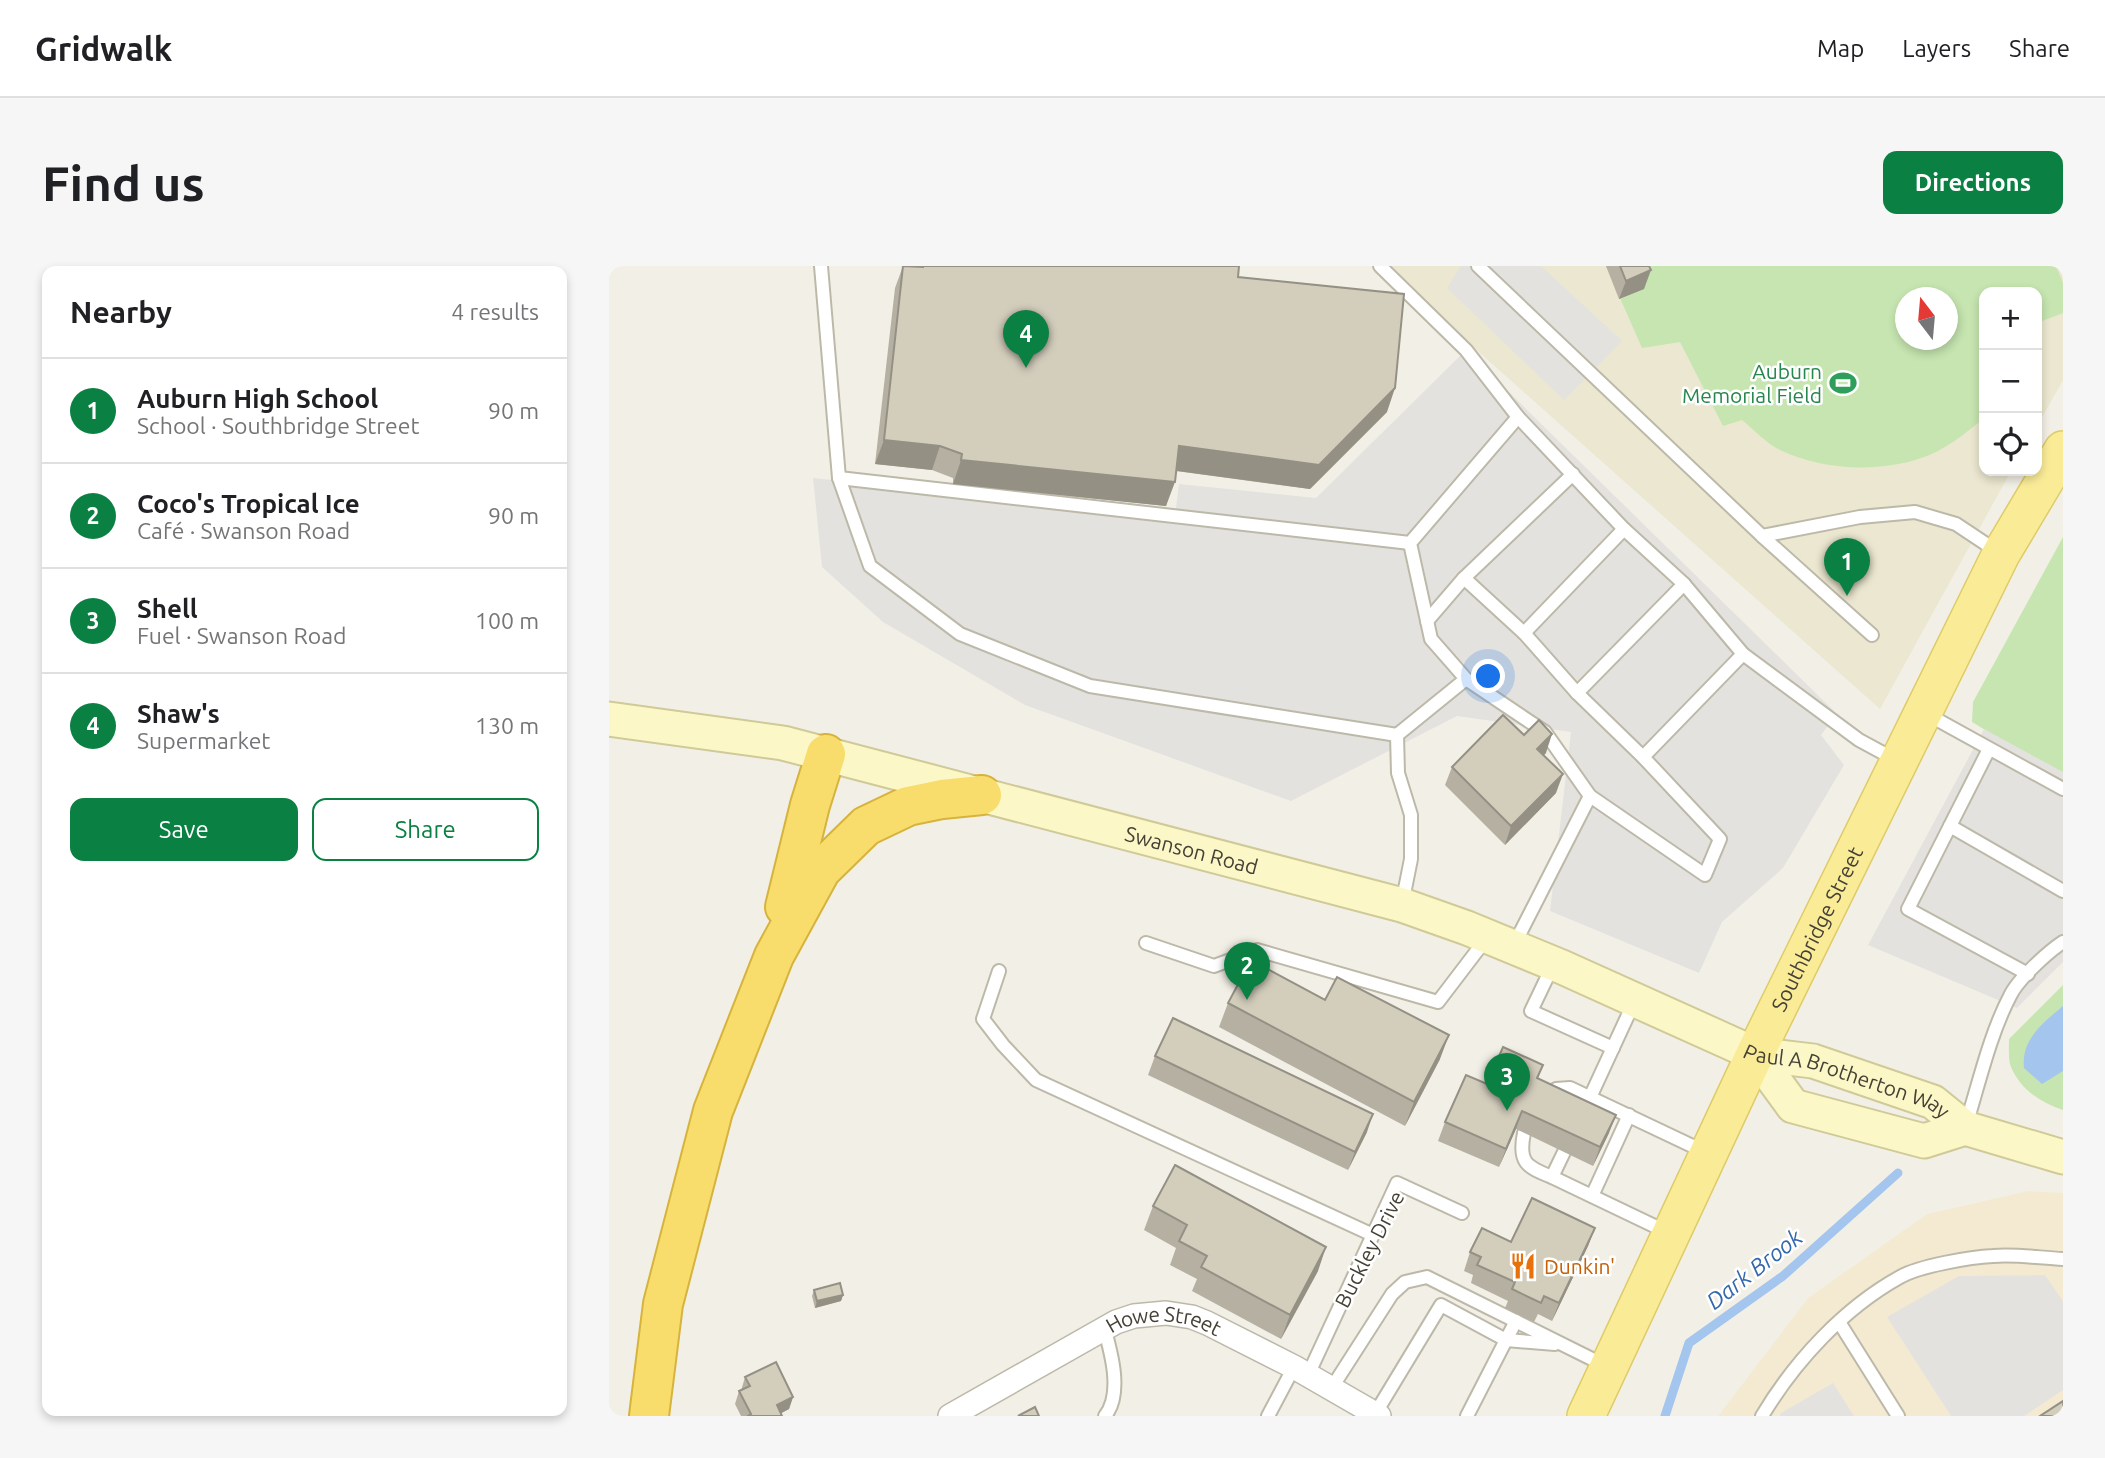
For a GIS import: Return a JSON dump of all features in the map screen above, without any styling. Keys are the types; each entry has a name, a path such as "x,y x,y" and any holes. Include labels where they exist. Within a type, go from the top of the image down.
{"highway":[{"path":"774,956 810,805 826,754"},
{"path":"649,1416 663,1304 706,1135 774,956 821,870 866,826 908,806 982,795"}],"main road":[{"name":"Southbridge Street","path":"1585,1416 1755,1054 2001,554 2063,450"}],"street":[{"name":"Swanson Road","path":"609,719 783,743 1402,905 1554,963 1755,1054"},
{"name":"Paul A Brotherton Way","path":"1755,1054 1793,1105 1924,1141 1965,1129"},
{"name":"Paul A Brotherton Way","path":"1755,1054 1813,1061 1933,1102 1965,1129 2063,1157"},
{"name":"Howe Street","path":"950,1416 1104,1327 1143,1315 1166,1313 1192,1317 1301,1371 1377,1415"}],"lane":[{"path":"821,266 839,478 870,566 960,634 1090,686 1397,735 1466,679"},
{"path":"1380,266 1466,350 1518,417 1624,529 1684,584 1743,654 1859,740 1899,762"},
{"path":"1478,266 1762,536 1872,635"},
{"path":"1410,543 1518,417"},
{"path":"1427,621 1464,578 1573,474"},
{"path":"839,478 1410,543"},
{"path":"1762,536 1860,517 1915,512 1956,524 2001,554"},
{"path":"1524,633 1624,529"},
{"path":"1410,543 1431,639 1466,679 1545,732 1590,796 1705,874 1720,839 1643,757 1577,693 1524,633 1464,578"},
{"path":"1577,693 1684,584"},
{"path":"1643,757 1743,654"},
{"path":"1923,712 2063,789"},
{"path":"1397,735 1398,773 1411,815 1411,859 1402,905"},
{"path":"1989,749 1908,909 2028,975"},
{"path":"1146,943 1214,966 1257,950 1439,1002 1501,941 1590,796"},
{"path":"1950,826 2063,891"},
{"path":"1965,1129 2010,993 2047,953 2063,942"},
{"path":"1554,963 1531,1011 1613,1048"},
{"path":"999,971 983,1019 1035,1080 1373,1235"},
{"path":"1580,1120 1635,1000"},
{"path":"1541,1101 1556,1089 1570,1088 1708,1154"},
{"path":"1592,1196 1629,1115"},
{"path":"1524,1133 1520,1151 1525,1161 1536,1171 1671,1234"},
{"path":"1552,1177 1564,1152"},
{"name":"Buckley Drive","path":"1268,1416 1301,1371 1398,1183 1462,1213"},
{"path":"1762,1416 1775,1394 1807,1354 1851,1310 1902,1275 1994,1255 2063,1259"},
{"path":"1332,1389 1392,1294 1405,1282 1427,1277 1609,1367"},
{"path":"1377,1415 1450,1289"},
{"path":"1441,1305 1506,1340 1563,1345"},
{"path":"1467,1416 1516,1321"},
{"path":"1839,1322 1898,1416"},
{"path":"1104,1327 1114,1363 1112,1407 1105,1416"}],"shaded area":[{"path":"1382,266 2063,266 2063,380 2042,417 2042,287 1979,287 1979,476 2008,476 1880,709"},
{"path":"1461,266 1541,266 1622,341 1564,400 1447,288"},
{"path":"1466,350 1837,714 1821,735 1844,765 1783,868 1722,922 1699,973 1550,911 1571,732 1457,716 1291,801 1025,705 883,622 822,567 813,478 1175,516 1179,484 1316,498"},
{"path":"1984,729 2063,772 2063,962 2017,1008 1868,945"},
{"path":"2028,1191 2063,1193 2063,1416 1718,1416 1808,1298 1927,1214"},
{"path":"2045,1275 2063,1301 2063,1390 2024,1416 1951,1416 1887,1317 1959,1276"},
{"path":"1833,1383 1854,1416 1780,1416 1781,1413"}],"green space":[{"name":"Auburn Memorial Field","path":"1606,266 2056,266 2063,283 2063,313 2042,321 2042,287 1979,287 1979,422 1938,451 1887,466 1850,467 1813,462 1775,447 1742,420 1723,426 1680,342 1642,348"},
{"path":"2063,537 2063,777 1972,722 1973,702"},
{"path":"2063,985 2063,1110 2047,1104 2020,1082 2009,1061 2009,1039"}],"water":[{"path":"2063,1006 2063,1071 2042,1084 2024,1068 2026,1048 2035,1032"}],"building":[{"path":"903,266 1239,266 1238,277 1404,294 1395,388 1319,465 1179,446 1175,482 961,460 962,454 940,446 884,440"},
{"path":"1620,266 1649,266 1651,270 1626,281"},
{"path":"1503,715 1524,735 1539,720 1552,734 1537,749 1563,774 1511,826 1452,767"},
{"path":"1251,960 1325,1000 1337,977 1449,1035 1414,1102 1228,1003"},
{"path":"1173,1018 1373,1114 1355,1152 1155,1056"},
{"path":"1503,1047 1543,1065 1537,1078 1616,1115 1600,1147 1522,1111 1506,1149 1445,1122 1466,1075 1487,1084"},
{"path":"1175,1165 1326,1247 1290,1315 1201,1267 1207,1256 1179,1241 1187,1225 1153,1206"},
{"name":"Dunkin'","path":"1532,1198 1595,1228 1559,1303 1544,1296 1541,1303 1512,1289 1515,1282 1477,1265 1481,1257 1470,1252 1482,1228 1511,1242"},
{"path":"840,1283 843,1295 817,1301 814,1290"},
{"path":"776,1362 793,1397 777,1405 782,1416 748,1416 751,1414 739,1391 750,1386 745,1377"},
{"path":"2063,1401 2063,1416 2040,1416"},
{"path":"1035,1407 1039,1416 1018,1416"}],"waterway":[{"name":"Dark Brook","path":"1665,1416 1689,1343 1783,1276 1898,1173"}],"place":[{"name":"Shaw's","path":"1026,368"},
{"name":"Auburn Memorial Field","path":"1843,383"},
{"name":"Auburn High School","path":"1847,596"},
{"name":"Coco's Tropical Ice","path":"1247,1000"},
{"name":"Shell","path":"1507,1111"},
{"name":"Dunkin'","path":"1523,1266"}]}
